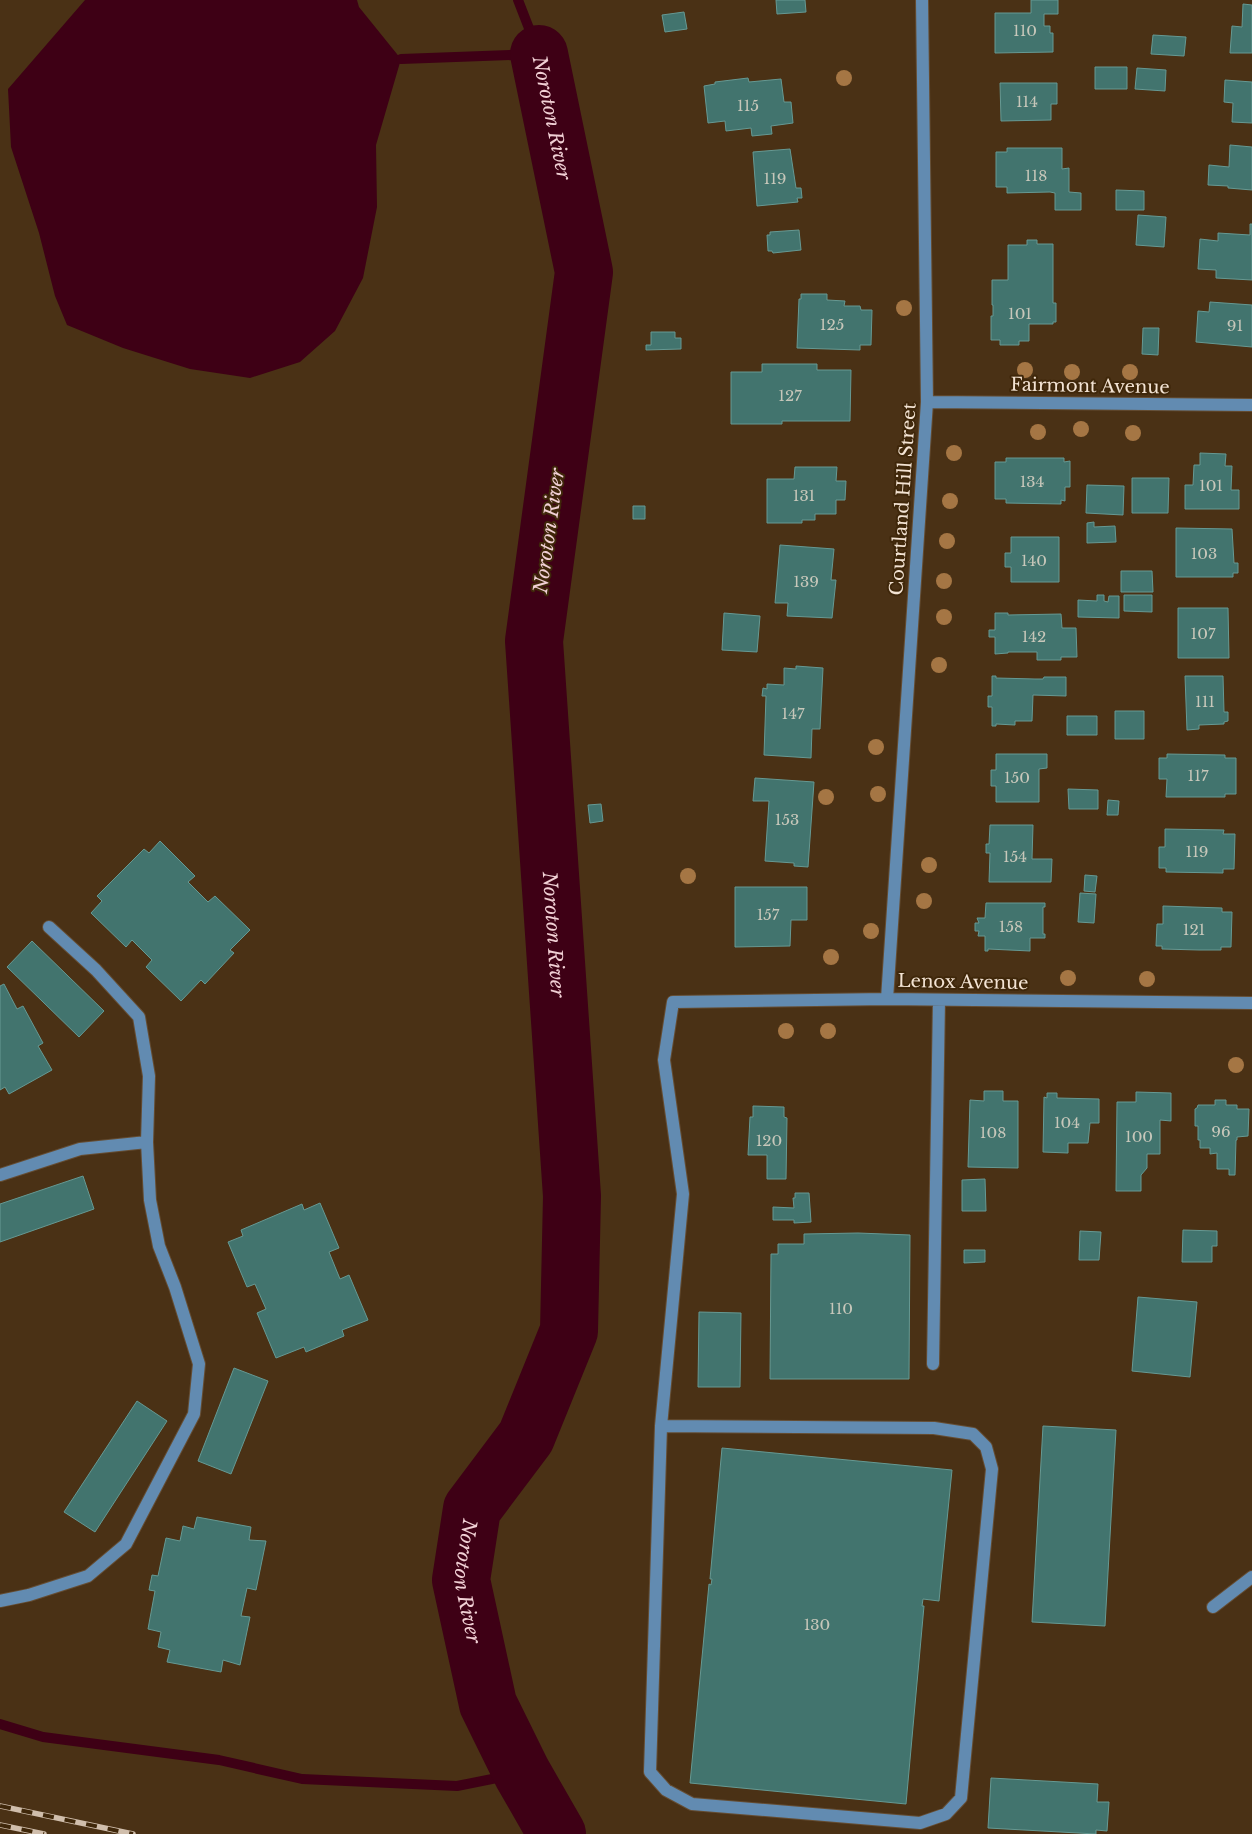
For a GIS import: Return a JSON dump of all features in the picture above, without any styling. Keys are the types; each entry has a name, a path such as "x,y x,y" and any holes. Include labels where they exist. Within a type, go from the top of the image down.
{"street":[{"name":"Courtland Hill Street","path":"887,999 927,402 922,0"},
{"name":"Fairmont Avenue","path":"927,402 1252,405"},
{"path":"0,1601 29,1595 88,1576 126,1544 194,1414 199,1364 175,1287 159,1246 150,1200 147,1142 149,1076 139,1018 96,970 49,927"},
{"name":"Lenox Avenue","path":"661,1426 684,1194 664,1060 673,1002 887,999 1252,1003"},
{"path":"933,1364 940,1000"},
{"path":"0,1175 80,1149 147,1142"},
{"path":"661,1426 934,1428 973,1434 986,1447 992,1469 961,1798 946,1814 920,1823 692,1804 666,1790 650,1772 661,1426"},
{"path":"1213,1607 1252,1577"}],"shaded area":[{"path":"85,0 357,0 359,7 401,59 376,145 377,207 363,278 335,331 300,362 250,378 190,369 123,348 67,325 55,296 39,233 11,147 8,89"}],"building":[{"path":"776,0 805,0 806,12 777,14"},
{"path":"1031,0 1058,0 1058,14 1044,14 1044,26 1050,26 1050,33 1053,33 1053,52 995,53 995,13 1031,13"},
{"path":"1243,4 1252,5 1252,53 1230,53 1232,26 1242,27"},
{"path":"684,12 687,29 665,32 662,15"},
{"path":"1153,35 1186,37 1184,56 1151,54"},
{"path":"1095,67 1127,67 1127,89 1095,89"},
{"path":"1137,68 1166,70 1165,91 1135,89"},
{"path":"748,78 749,82 781,79 784,102 791,102 793,123 771,126 772,134 752,136 751,128 726,131 725,121 708,123 704,86 715,84 715,82"},
{"path":"1225,80 1252,82 1252,123 1232,122 1233,103 1224,102"},
{"path":"1000,83 1057,83 1057,104 1051,104 1051,120 1001,121"},
{"path":"1230,145 1252,147 1252,190 1208,185 1209,165 1229,167"},
{"path":"1007,148 1062,148 1062,169 1069,168 1069,192 1081,193 1081,210 1055,210 1055,193 1007,193 1007,187 996,187 996,152 1007,152"},
{"path":"790,149 796,188 801,188 802,198 797,198 798,202 757,206 753,152"},
{"path":"1116,190 1144,191 1144,210 1116,210"},
{"path":"1138,215 1166,217 1164,247 1136,245"},
{"path":"1250,224 1252,224 1252,280 1216,278 1216,270 1198,269 1200,239 1218,241 1218,233 1250,235"},
{"path":"799,230 801,250 773,253 768,251 767,235 770,235 770,232"},
{"path":"1027,240 1037,240 1037,244 1053,244 1053,303 1056,303 1056,322 1053,322 1053,324 1029,324 1029,341 1019,341 1019,345 1000,345 1000,340 991,340 991,316 993,316 992,280 1008,280 1008,245 1027,245"},
{"path":"801,294 827,294 827,300 845,301 844,306 860,306 861,310 872,310 871,345 860,345 860,350 797,348 799,299 801,299"},
{"path":"1210,302 1252,305 1252,347 1196,342 1198,311 1209,312"},
{"path":"1143,328 1159,328 1158,355 1142,354"},
{"path":"651,332 675,332 675,338 681,338 681,349 646,350 646,345 651,345"},
{"path":"762,364 817,364 817,370 851,370 850,421 782,421 782,424 731,424 731,372 762,372"},
{"path":"1200,453 1226,454 1225,466 1232,466 1231,490 1239,490 1239,509 1185,509 1185,485 1193,485 1194,465 1200,465"},
{"path":"1006,458 1064,458 1064,462 1070,461 1070,487 1065,487 1065,501 1061,500 1061,504 1006,503 1006,499 995,499 995,462 1006,462"},
{"path":"795,467 837,467 836,481 846,481 845,500 836,500 836,514 815,514 815,520 802,520 802,523 767,523 767,479 794,479"},
{"path":"1132,478 1169,478 1168,513 1132,513"},
{"path":"1087,485 1124,486 1123,515 1086,513"},
{"path":"633,506 645,506 645,519 633,519"},
{"path":"1094,522 1094,527 1115,526 1116,542 1087,543 1087,523"},
{"path":"1176,528 1232,529 1234,563 1238,563 1238,573 1233,573 1233,577 1176,577"},
{"path":"1011,537 1059,537 1059,582 1011,582 1011,567 1005,567 1005,553 1011,553"},
{"path":"780,545 834,549 831,580 836,580 832,618 787,616 788,603 775,603"},
{"path":"1121,571 1152,571 1153,592 1121,592"},
{"path":"1097,595 1104,595 1104,601 1108,602 1109,596 1119,596 1119,618 1078,617 1078,600 1097,601"},
{"path":"1124,595 1152,595 1152,612 1124,611"},
{"path":"1178,608 1228,608 1229,658 1178,658"},
{"path":"724,613 760,616 757,652 722,650"},
{"path":"995,613 1008,613 1008,615 1061,614 1062,628 1076,628 1077,657 1061,657 1061,660 1037,660 1037,652 995,654 995,637 989,637 989,630 995,630"},
{"path":"796,666 823,668 820,729 812,729 811,758 764,755 766,696 762,696 763,688 767,689 767,684 784,685 784,668 796,669"},
{"path":"992,676 996,676 996,678 1035,679 1066,677 1066,696 1033,695 1032,721 1015,721 1015,725 996,724 996,726 992,726 992,707 988,707 988,696 992,696"},
{"path":"1185,676 1223,676 1224,712 1228,712 1228,721 1224,722 1224,724 1199,725 1199,729 1187,730"},
{"path":"1115,711 1144,711 1144,739 1115,739"},
{"path":"1067,716 1097,716 1097,735 1067,735"},
{"path":"996,754 1047,754 1047,768 1039,769 1039,802 996,802 996,786 991,786 991,770 996,770"},
{"path":"1167,754 1225,755 1225,758 1236,758 1236,794 1225,794 1225,797 1166,797 1167,779 1159,779 1159,758 1167,758"},
{"path":"755,778 814,782 808,867 794,866 794,863 765,861 769,801 753,801"},
{"path":"1068,789 1098,790 1098,809 1069,809"},
{"path":"1108,800 1119,801 1118,815 1107,815"},
{"path":"601,804 603,821 590,823 588,805"},
{"path":"990,825 1033,825 1032,859 1052,859 1051,882 989,882 990,853 986,853 986,844 989,844"},
{"path":"1165,829 1224,830 1223,834 1235,834 1234,869 1223,869 1223,873 1166,872 1166,868 1159,868 1159,847 1165,847"},
{"path":"160,841 195,876 188,882 208,902 215,896 250,930 230,950 234,953 205,984 201,980 181,1001 146,967 152,960 132,940 126,947 91,913 102,901 97,896 144,849 149,853"},
{"path":"1085,875 1097,876 1095,892 1084,891"},
{"path":"735,887 807,887 807,920 791,920 790,946 735,947"},
{"path":"1080,893 1096,894 1094,923 1078,922"},
{"path":"986,903 1045,903 1045,907 1043,907 1043,934 1045,934 1045,938 1030,938 1030,951 988,949 988,951 985,951 985,936 978,936 979,931 975,931 975,923 979,923 977,918 985,918"},
{"path":"1163,906 1222,908 1222,912 1232,912 1231,947 1221,947 1221,950 1199,950 1162,949 1162,946 1156,946 1157,924 1163,924"},
{"path":"32,941 104,1011 79,1037 7,967"},
{"path":"4,984 17,1009 23,1006 43,1043 38,1046 52,1070 9,1094 5,1087 0,1090 0,986"},
{"path":"984,1091 1003,1091 1003,1101 1018,1101 1018,1168 968,1167 970,1100 984,1101"},
{"path":"1136,1092 1171,1093 1171,1121 1160,1120 1160,1154 1147,1154 1147,1168 1141,1175 1141,1191 1116,1191 1117,1102 1136,1102"},
{"path":"1047,1093 1057,1093 1057,1098 1099,1099 1099,1123 1090,1123 1088,1143 1068,1143 1068,1153 1043,1152 1044,1097 1047,1098"},
{"path":"1215,1100 1226,1100 1226,1105 1237,1105 1237,1109 1249,1109 1248,1136 1237,1137 1236,1140 1235,1175 1229,1175 1229,1169 1217,1169 1217,1153 1210,1154 1210,1148 1200,1148 1198,1126 1195,1126 1195,1109 1198,1105 1215,1105"},
{"path":"753,1106 784,1107 784,1117 787,1118 786,1179 767,1179 767,1155 748,1155 750,1117 753,1117"},
{"path":"83,1176 94,1209 0,1242 0,1204"},
{"path":"985,1179 986,1211 962,1211 962,1180"},
{"path":"795,1193 809,1193 811,1222 794,1223 794,1220 773,1220 773,1207 794,1208 793,1198 795,1198"},
{"path":"320,1203 339,1248 329,1252 340,1279 349,1275 368,1320 342,1330 344,1336 306,1352 304,1347 276,1358 257,1313 266,1309 255,1284 247,1287 228,1242 243,1236 241,1230 302,1204 304,1210"},
{"path":"1183,1230 1217,1231 1217,1246 1212,1246 1212,1262 1182,1262"},
{"path":"1080,1231 1101,1232 1099,1260 1079,1260"},
{"path":"858,1233 910,1235 909,1379 770,1379 771,1254 778,1254 778,1244 804,1244 804,1234"},
{"path":"964,1250 985,1250 985,1262 964,1263"},
{"path":"1138,1297 1197,1302 1190,1377 1132,1371"},
{"path":"699,1312 741,1313 740,1387 698,1387"},
{"path":"234,1368 268,1381 231,1474 198,1461"},
{"path":"137,1401 167,1421 95,1532 64,1512"},
{"path":"1043,1426 1116,1430 1105,1626 1032,1622"},
{"path":"722,1448 952,1470 939,1601 923,1599 922,1606 924,1606 906,1804 690,1783 709,1584 711,1585 712,1579 710,1579"},
{"path":"197,1517 251,1527 249,1540 266,1541 256,1590 247,1588 241,1616 250,1617 240,1665 223,1660 221,1672 167,1662 170,1650 158,1647 161,1632 148,1629 155,1591 149,1590 152,1575 158,1576 166,1538 180,1541 183,1526 194,1529"},
{"path":"991,1778 1098,1784 1097,1802 1109,1802 1107,1831 1096,1830 1096,1834 988,1828"}],"waterway":[{"path":"401,59 539,54 518,0"},
{"name":"Noroton River","path":"539,54 584,272 534,641 572,1196 569,1331 526,1437 472,1509 461,1580 488,1704 522,1773 557,1834"},
{"path":"0,1724 43,1737 219,1760 302,1779 457,1786 522,1773"}],"railway":[{"path":"0,1806 133,1834"},
{"path":"0,1825 44,1834"}]}
